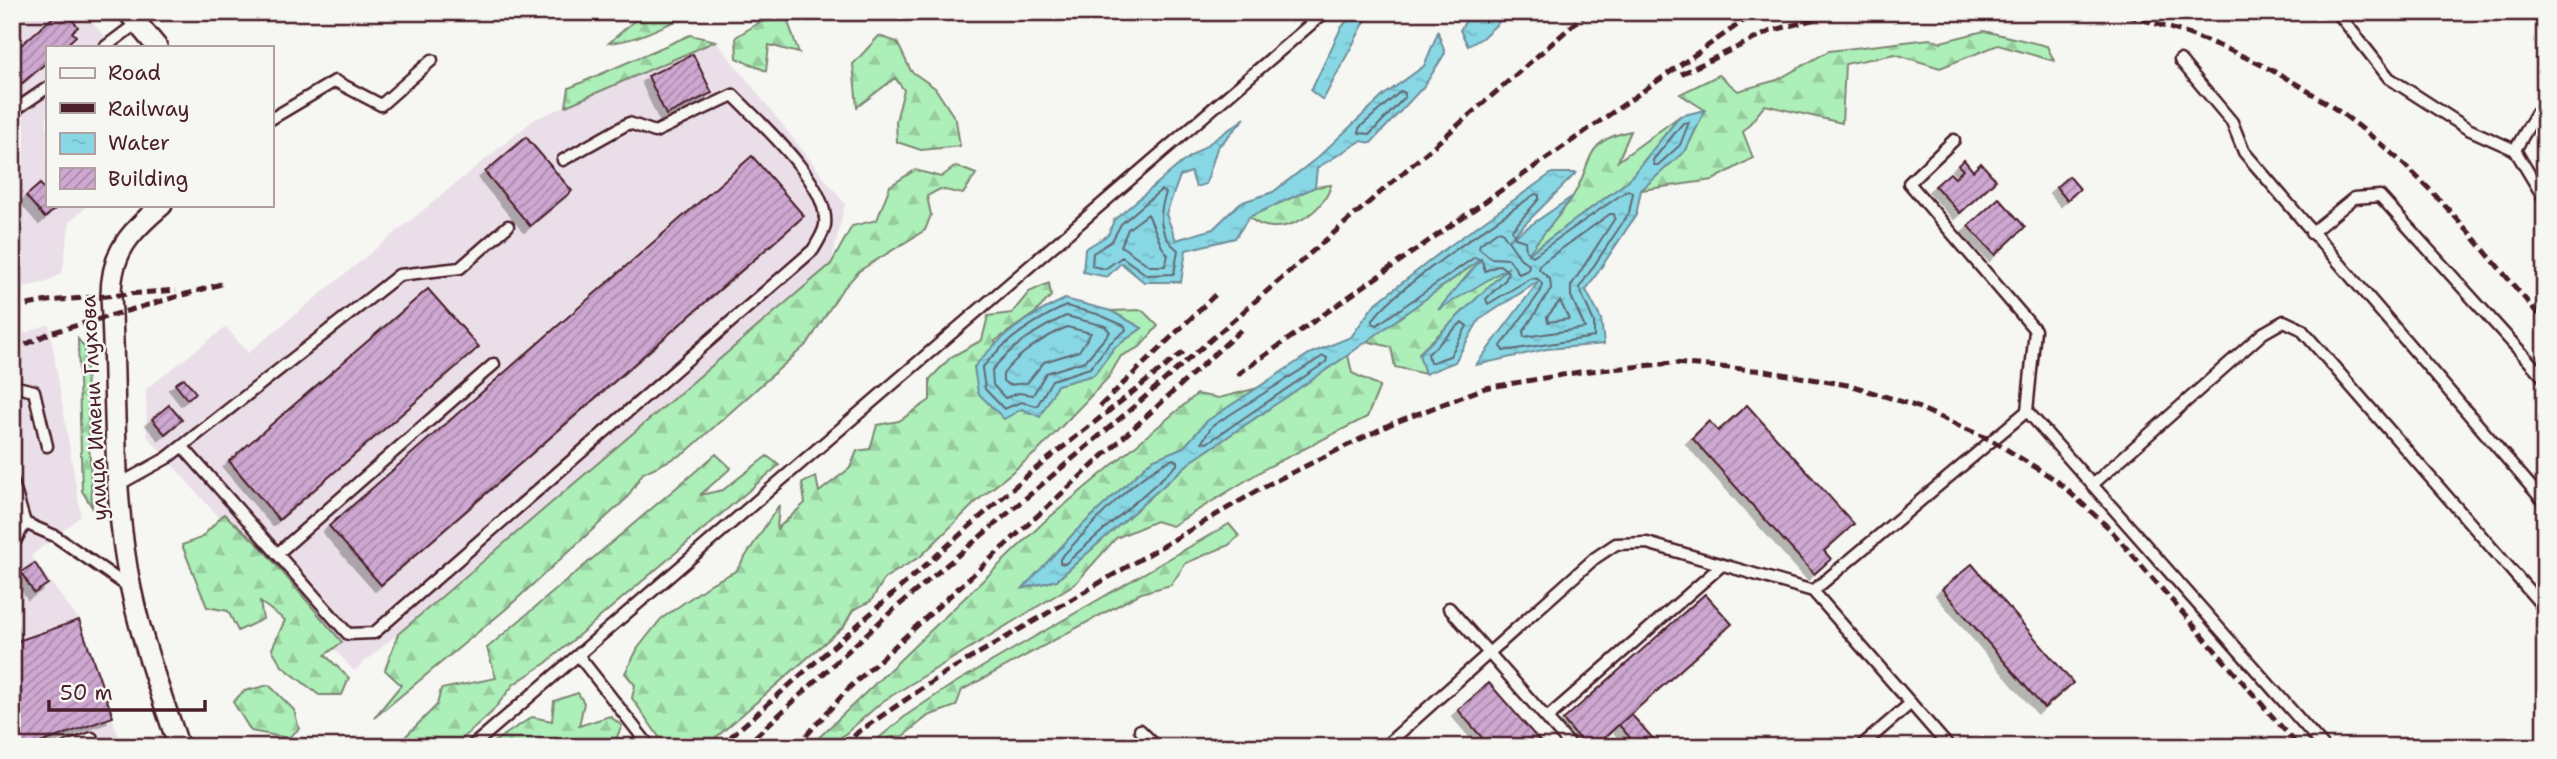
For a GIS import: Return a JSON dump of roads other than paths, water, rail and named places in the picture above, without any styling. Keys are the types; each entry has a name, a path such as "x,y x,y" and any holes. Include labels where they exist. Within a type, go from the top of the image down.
{"street":[{"path":"132,18 156,46"},
{"name":"улица Имени Глухова","path":"161,206 135,228 121,249 111,273 118,486 131,588 157,683 179,747"}],"lane":[{"path":"471,747 1325,12"},
{"path":"2337,12 2389,78 2468,129 2515,150 2545,200"},
{"path":"106,46 132,18"},
{"path":"273,118 335,81 381,105 432,60"},
{"path":"2180,60 2232,122 2244,152 2545,503"},
{"path":"12,112 46,89"},
{"path":"182,446 348,634 373,633 814,250 825,225 820,195 779,141 733,95 654,132 629,123 563,160"},
{"path":"2515,150 2537,112 2545,107"},
{"path":"1813,591 2027,411 2035,330 1909,183 1954,140"},
{"path":"2311,233 2354,198 2380,195 2545,379"},
{"path":"118,486 182,446 399,275 460,268 508,226"},
{"path":"2092,485 2263,332 2284,321 2301,329 2545,609"},
{"path":"277,554 494,364"},
{"path":"12,386 34,391 47,446"},
{"path":"2027,411 2324,747"},
{"path":"12,480 25,523 12,547"},
{"path":"25,523 55,537 131,588"},
{"path":"1384,747 1595,558 1616,544 1647,543 1813,591 1950,747"},
{"path":"1546,718 1722,565"},
{"path":"1449,608 1572,747"},
{"path":"578,655 650,747"},
{"path":"1860,747 1911,703"},
{"path":"1140,730 1157,747"},
{"path":"66,747 92,738"}],"water":[{"path":"1354,12 1370,12 1323,100 1311,91 1341,28"},
{"path":"1496,12 1510,12 1482,38 1468,46 1460,30 1470,14 1490,18"},
{"path":"1438,32 1445,53 1425,85 1371,143 1361,141 1317,168 1315,187 1249,217 1235,238 1186,250 1181,282 1144,282 1121,263 1107,277 1083,272 1085,249 1108,235 1114,220 1180,164 1245,118 1217,148 1206,184 1196,187 1191,172 1180,176 1166,214 1176,240 1213,229 1240,203 1273,192 1317,158 1384,95 1424,66"},
{"path":"1705,110 1686,150 1641,190 1636,215 1586,290 1601,319 1604,344 1547,349 1476,365 1539,281 1479,320 1455,362 1425,374 1419,354 1509,267 1438,310 1482,258 1348,355 1189,463 1057,580 1023,588 1074,533 1152,460 1184,447 1207,421 1309,354 1351,337 1374,305 1441,252 1552,173 1576,173 1509,240 1573,196 1527,255 1627,182 1680,116"},
{"path":"1065,299 1111,311 1142,328 1114,348 1094,375 1057,385 1040,417 1022,409 1004,419 978,393 974,367 1015,328"}],"railway":[{"path":"744,747 885,617 1130,410 1588,12"},
{"path":"1237,375 1756,12"},
{"path":"1681,74 1771,31 1841,12"},
{"path":"2112,12 2197,37 2236,53 2311,93 2346,117 2381,144 2431,191 2545,322"},
{"path":"12,351 50,333 221,284"},
{"path":"12,308 48,301 176,290"},
{"path":"1100,406 1216,294"},
{"path":"796,747 849,688 1244,327"},
{"path":"719,747 1029,474 1186,350"},
{"path":"843,747 858,732 945,673 1269,484 1391,424 1485,388 1580,372 1674,363 1765,371 1853,386 1915,406 1993,441 2056,480 2109,528 2299,747"}]}
